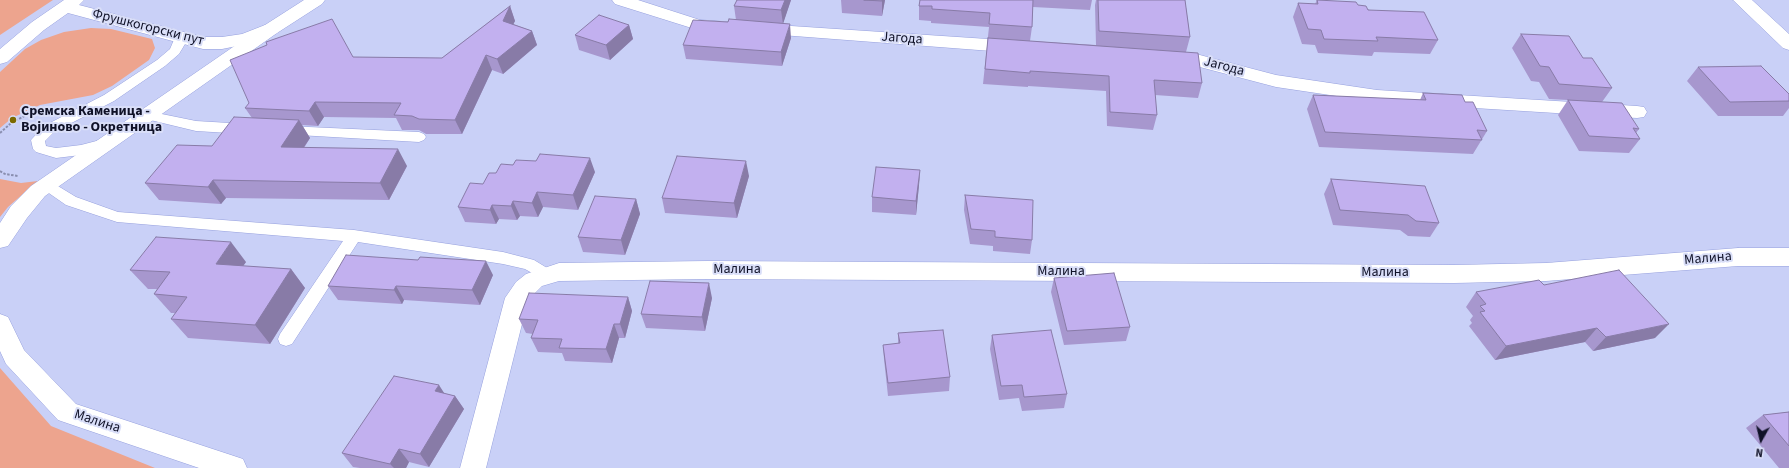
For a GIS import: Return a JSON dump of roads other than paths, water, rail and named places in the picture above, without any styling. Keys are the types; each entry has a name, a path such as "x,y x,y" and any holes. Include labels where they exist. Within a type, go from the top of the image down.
{"street":[{"name":"Фрушкогорски пут","path":"70,3 203,44 222,43 246,39 271,29 316,0"},
{"name":"Јагода","path":"622,0 698,25 1038,49"},
{"path":"1742,0 1789,44"},
{"path":"0,58 70,3"},
{"path":"0,240 19,212 38,191 271,29"},
{"path":"203,44 213,49 215,57 209,71"},
{"name":"Јагода","path":"1157,57 1196,60 1276,81 1377,96 1637,112"},
{"name":"Малина","path":"473,468 514,303 524,288 534,280 559,272 707,270 1462,274 1546,272 1738,257 1789,257"},
{"name":"Малина","path":"0,324 15,357 67,412 234,468"}],"lane":[{"path":"112,141 95,147 68,152 47,152 38,146 38,140 49,129 109,98 161,64 175,51 179,44 180,38"},
{"path":"147,115 196,126 260,130"},
{"path":"276,130 419,137"},
{"path":"48,185 71,201 117,217 354,236 503,258 529,264 546,275"},
{"path":"286,339 354,236"}],"place":[{"name":"Сремска Каменица - Војиново - Окретница","path":"13,120"}]}
